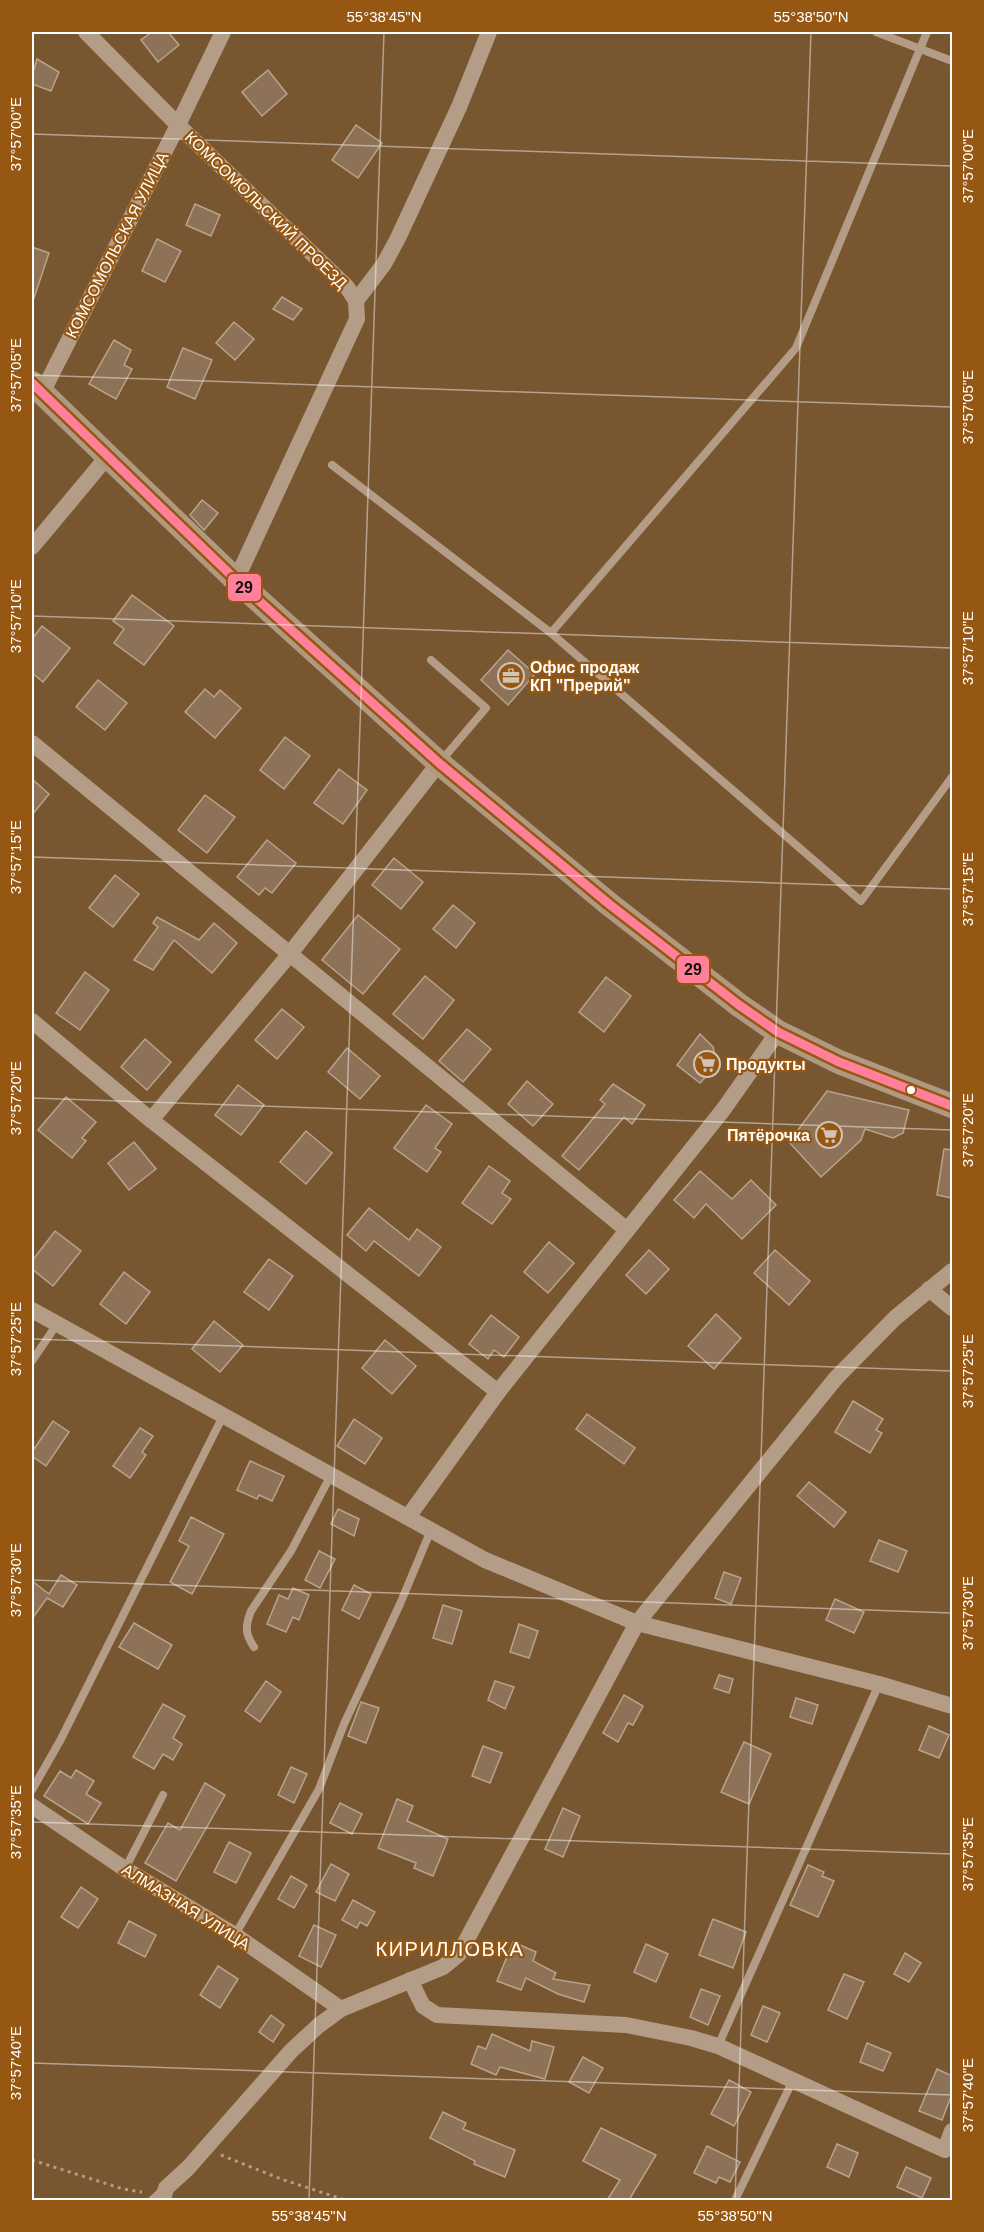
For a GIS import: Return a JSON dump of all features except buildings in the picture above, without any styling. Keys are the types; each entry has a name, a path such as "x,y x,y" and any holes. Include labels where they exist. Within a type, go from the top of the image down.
{"main road":[{"path":"37,388 236,580 439,763 609,904 739,1005 778,1032 839,1062 952,1106"}],"street":[{"name":"КОМСОМОЛЬСКИЙ ПРОЕЗД","path":"86,32 178,125 347,287 356,301 357,319 236,580"},
{"name":"КОМСОМОЛЬСКАЯ УЛИЦА","path":"37,388 178,125 223,32"},
{"path":"356,301 384,264 398,238 459,107 489,32"},
{"path":"32,547 107,457"},
{"path":"32,743 627,1230"},
{"path":"151,1120 289,955 439,763"},
{"path":"32,1021 151,1120 498,1392"},
{"path":"408,1517 498,1392 745,1085 778,1032"},
{"path":"160,2196 188,2168 291,2051 318,2026 341,2009 443,1967 459,1954 637,1623 836,1378 895,1318 952,1271"},
{"path":"929,1289 952,1308"},
{"path":"32,1310 485,1560 637,1623 879,1684 952,1706"},
{"name":"АЛМАЗНАЯ УЛИЦА","path":"32,1806 125,1869 234,1935 341,2009"},
{"path":"410,1980 423,2006 437,2015 626,2025 692,2038 718,2046 949,2151 952,2131"}],"lane":[{"path":"876,32 952,61"},
{"path":"551,633 796,348 927,32"},
{"path":"332,465 551,633 861,901 952,777"},
{"path":"431,660 486,708 439,763"},
{"path":"32,1361 57,1324"},
{"path":"32,1790 61,1738 223,1416"},
{"path":"254,1647 246,1636 251,1611 291,1551 331,1475"},
{"path":"234,1935 319,1789 344,1724 400,1604 431,1530"},
{"path":"718,2046 879,1684"},
{"path":"125,1869 163,1795"},
{"path":"735,2200 793,2080"}],"path":[{"path":"205,2148 281,2179 345,2200"},
{"path":"32,2160 123,2189 160,2196"}],"transit line":[{"name":"29","path":"32,383 236,580 439,763 609,904 739,1005 778,1032 839,1062 952,1106"}],"place":[{"name":"Офис продаж КП \"Прерий\"","path":"511,676"},
{"name":"Продукты","path":"707,1064"},
{"name":"Пятёрочка","path":"829,1135"}],"district":[{"name":"КИРИЛЛОВКА","path":"450,1949"}]}
